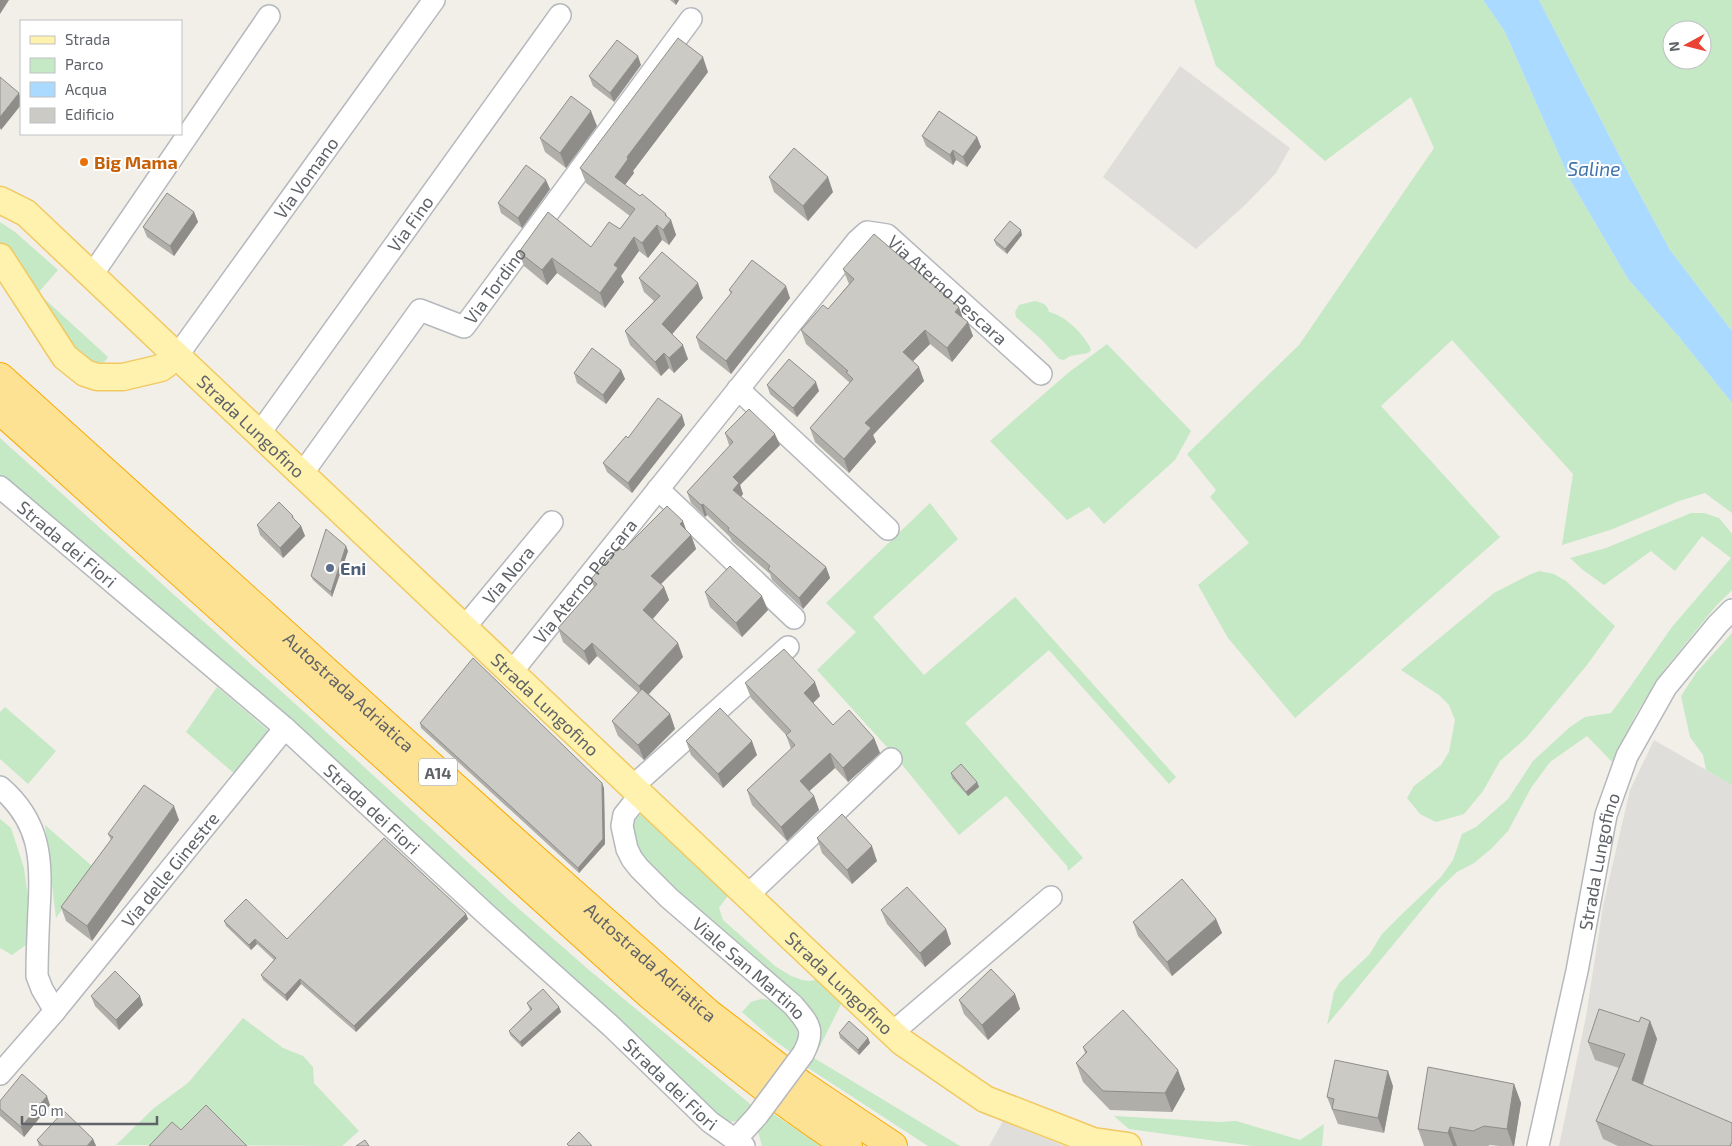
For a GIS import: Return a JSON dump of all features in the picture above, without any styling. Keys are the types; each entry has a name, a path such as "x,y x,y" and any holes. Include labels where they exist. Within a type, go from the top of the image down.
{"highway":[{"name":"Autostrada Adriatica","path":"0,377 552,875 708,1013 802,1085 893,1146"},
{"name":"Autostrada Adriatica","path":"0,410 650,996 733,1064 792,1108 848,1146"}],"main road":[{"name":"Strada Lungofino","path":"0,200 26,213 902,1042 985,1099 1092,1141 1128,1146"},
{"path":"0,258 65,357 84,373 97,377 137,375 161,368 177,356"}],"street":[{"name":"Via Vomano","path":"177,356 434,0"},
{"name":"Via Fino","path":"259,434 560,15"},
{"path":"92,275 269,16"},
{"name":"Via Tordino","path":"302,474 420,310 464,326 691,19"},
{"name":"Via Aterno Pescara","path":"511,672 857,241 868,232 886,235 1040,374"},
{"path":"738,389 888,529"},
{"name":"Strada dei Fiori","path":"0,487 285,728 508,934 612,1027 710,1122 740,1143"},
{"path":"658,489 794,618"},
{"name":"Via Nora","path":"464,628 552,522"},
{"name":"Strada Lungofino","path":"1538,1146 1577,972 1606,816 1628,756 1666,687 1718,624 1732,610"},
{"name":"Viale San Martino","path":"740,1143 757,1116 803,1054 811,1033 809,1026 793,1005 669,898 639,868 627,849 622,826 624,815 636,791 788,646"},
{"name":"Via delle Ginestre","path":"0,1074 55,1011 285,728"},
{"path":"747,896 891,760"},
{"path":"0,787 14,799 27,819 34,832 39,850 41,876 37,976 55,1011"},
{"path":"892,1033 1051,897"}],"shaded area":[{"path":"1180,66 1290,148 1276,173 1244,206 1196,249 1103,177"},
{"path":"1654,740 1732,785 1732,1146 1559,1146 1586,1016 1603,906 1630,790"},
{"path":"1003,1121 1062,1145 1066,1146 989,1146"}],"green space":[{"path":"1194,0 1483,0 1505,32 1570,180 1628,279 1679,337 1732,403 1732,513 1705,493 1679,501 1613,529 1562,545 1573,474 1452,340 1381,406 1500,537 1295,718 1228,638 1198,585 1249,543 1210,497 1216,490 1187,454 1299,345 1434,148 1411,97 1325,161 1216,66"},
{"path":"1539,0 1732,0 1732,331 1670,250"},
{"path":"0,222 15,232 58,270 38,293 108,357 103,363 93,365 81,363 0,251"},
{"path":"1035,301 1044,304 1049,312 1061,317 1073,326 1083,336 1091,350 1088,353 1070,356 1064,360 1059,359 1042,340 1016,317 1015,312 1019,305"},
{"path":"1107,344 1191,431 1175,460 1104,524 1089,507 1067,520 990,441 1068,373"},
{"path":"0,438 313,720 510,901 589,970 755,1108 741,1121 724,1122 0,477"},
{"path":"930,503 958,539 873,617 924,675 1015,597 1176,777 1169,784 1049,650 965,723 1083,858 1068,871 1067,866 1006,796 959,835 896,757 817,670 856,632 826,603"},
{"path":"1691,513 1704,513 1719,518 1732,534 1732,590 1715,607 1664,670 1636,714 1613,763 1587,736 1550,762 1531,788 1508,831 1491,849 1474,863 1457,872 1439,889 1327,1025 1334,992 1340,982 1369,955 1382,934 1441,877 1453,860 1462,834 1476,827 1508,799 1533,761 1570,727 1585,717 1611,713 1672,627 1731,558 1702,536 1675,571 1651,551 1604,585 1570,558 1606,548"},
{"path":"1539,571 1554,574 1566,581 1615,626 1587,665 1526,738 1500,761 1483,791 1464,814 1436,822 1420,814 1407,798 1414,786 1441,765 1449,752 1455,720 1449,705 1439,695 1401,670 1494,593"},
{"path":"1732,633 1732,785 1706,770 1703,755 1690,737 1681,696 1696,673"},
{"path":"217,687 270,732 236,775 186,732"},
{"path":"5,707 56,751 28,784 0,759 0,712"},
{"path":"644,811 729,894 719,908 723,920 775,966 791,976 802,980 820,979 843,1000 814,1058 960,1146 928,1146 802,1064 816,1028 651,870 634,851 632,827 635,820"},
{"path":"0,819 11,828 24,868 29,904 27,944 12,955 0,948"},
{"path":"45,825 92,866 56,918"},
{"path":"761,999 775,1003 793,1021 798,1036 798,1043 793,1054 742,1012 751,1002"},
{"path":"243,1018 283,1048 303,1056 313,1067 314,1083 359,1131 342,1146 116,1145 154,1108 188,1083"},
{"path":"766,1109 821,1146 762,1146 757,1128"},
{"path":"1114,1116 1220,1122 1236,1121 1300,1140 1324,1124 1322,1146 1253,1146 1129,1129"}],"water":[{"name":"Saline","path":"1483,0 1539,0 1670,250 1732,331 1732,403 1679,337 1628,279 1570,180 1505,32"}],"building":[{"path":"678,38 703,57 627,157 628,159 615,177 640,196 642,194 671,220 663,230 657,225 642,243 634,237 614,265 618,268 600,293 552,258 542,270 519,252 548,212 591,247 609,222 620,229 635,209 580,168"},
{"path":"617,40 638,56 610,93 589,76"},
{"path":"0,77 19,93 0,117"},
{"path":"571,96 591,111 560,153 540,138"},
{"path":"939,111 977,137 963,157 953,150 950,155 922,136"},
{"path":"794,148 828,177 803,206 769,177"},
{"path":"526,165 546,180 518,218 498,203"},
{"path":"167,193 194,212 170,246 143,227"},
{"path":"1010,221 1021,230 1005,249 994,240"},
{"path":"874,234 959,307 955,312 968,322 947,348 925,330 903,352 919,367 865,423 871,428 844,459 810,428 853,379 846,372 848,371 801,330 823,305 828,309 854,279 843,269"},
{"path":"662,252 698,283 662,324 683,345 669,358 664,353 655,362 625,331 660,296 639,278"},
{"path":"752,260 786,286 726,361 696,337 732,292 729,290"},
{"path":"592,348 621,370 603,395 574,373"},
{"path":"789,359 816,382 793,408 767,385"},
{"path":"658,398 682,415 628,483 603,463 626,436 628,438"},
{"path":"749,409 775,434 733,477 739,483 733,490 826,567 799,598 768,569 770,566 728,530 729,528 703,504 701,505 687,492 733,442 725,433"},
{"path":"279,502 301,526 280,548 257,525"},
{"path":"667,506 683,521 680,524 691,535 651,576 664,587 643,610 678,643 639,686 592,643 584,651 558,628 597,584 591,579 619,547 623,550"},
{"path":"326,529 346,546 331,592 311,576"},
{"path":"730,566 762,596 736,623 705,592"},
{"path":"784,649 815,682 804,693 833,725 849,710 874,738 843,768 830,753 800,781 814,796 781,827 747,790 795,745 786,735 791,731 745,683"},
{"path":"473,658 602,783 603,839 578,868 420,723"},
{"path":"642,689 670,714 638,745 612,721"},
{"path":"720,708 752,741 718,774 686,741"},
{"path":"961,764 977,782 966,792 951,773"},
{"path":"144,785 174,806 87,926 61,907 113,837 108,834"},
{"path":"842,814 872,846 847,870 817,838"},
{"path":"384,838 466,914 354,1026 300,979 285,995 261,975 276,958 255,939 249,945 224,921 246,899 287,939"},
{"path":"1182,879 1216,919 1167,962 1133,922"},
{"path":"907,887 946,929 920,953 881,910"},
{"path":"991,969 1015,994 982,1025 959,1000"},
{"path":"115,971 140,996 116,1020 91,996"},
{"path":"543,989 559,1007 520,1042 509,1031 532,1009 527,1003"},
{"path":"1599,1009 1639,1022 1641,1017 1650,1021 1632,1080 1732,1123 1732,1142 1730,1146 1653,1146 1596,1121 1625,1054 1588,1042"},
{"path":"1123,1010 1178,1070 1165,1093 1103,1091 1076,1063 1087,1052 1083,1047"},
{"path":"849,1021 868,1038 858,1050 839,1033"},
{"path":"1335,1060 1388,1071 1378,1118 1332,1109 1334,1099 1327,1097"},
{"path":"1428,1067 1514,1084 1507,1129 1484,1126 1473,1131 1450,1127 1448,1133 1418,1129"},
{"path":"22,1074 47,1096 21,1127 0,1109 0,1101"},
{"path":"206,1105 247,1146 149,1146 172,1122 181,1130"},
{"path":"64,1111 93,1139 87,1146 43,1146 37,1140"},
{"path":"579,1132 592,1146 569,1146 567,1144"},
{"path":"365,1140 369,1146 356,1146"}],"place":[{"name":"Big Mama","path":"84,162"},
{"name":"Eni","path":"330,568"}]}
